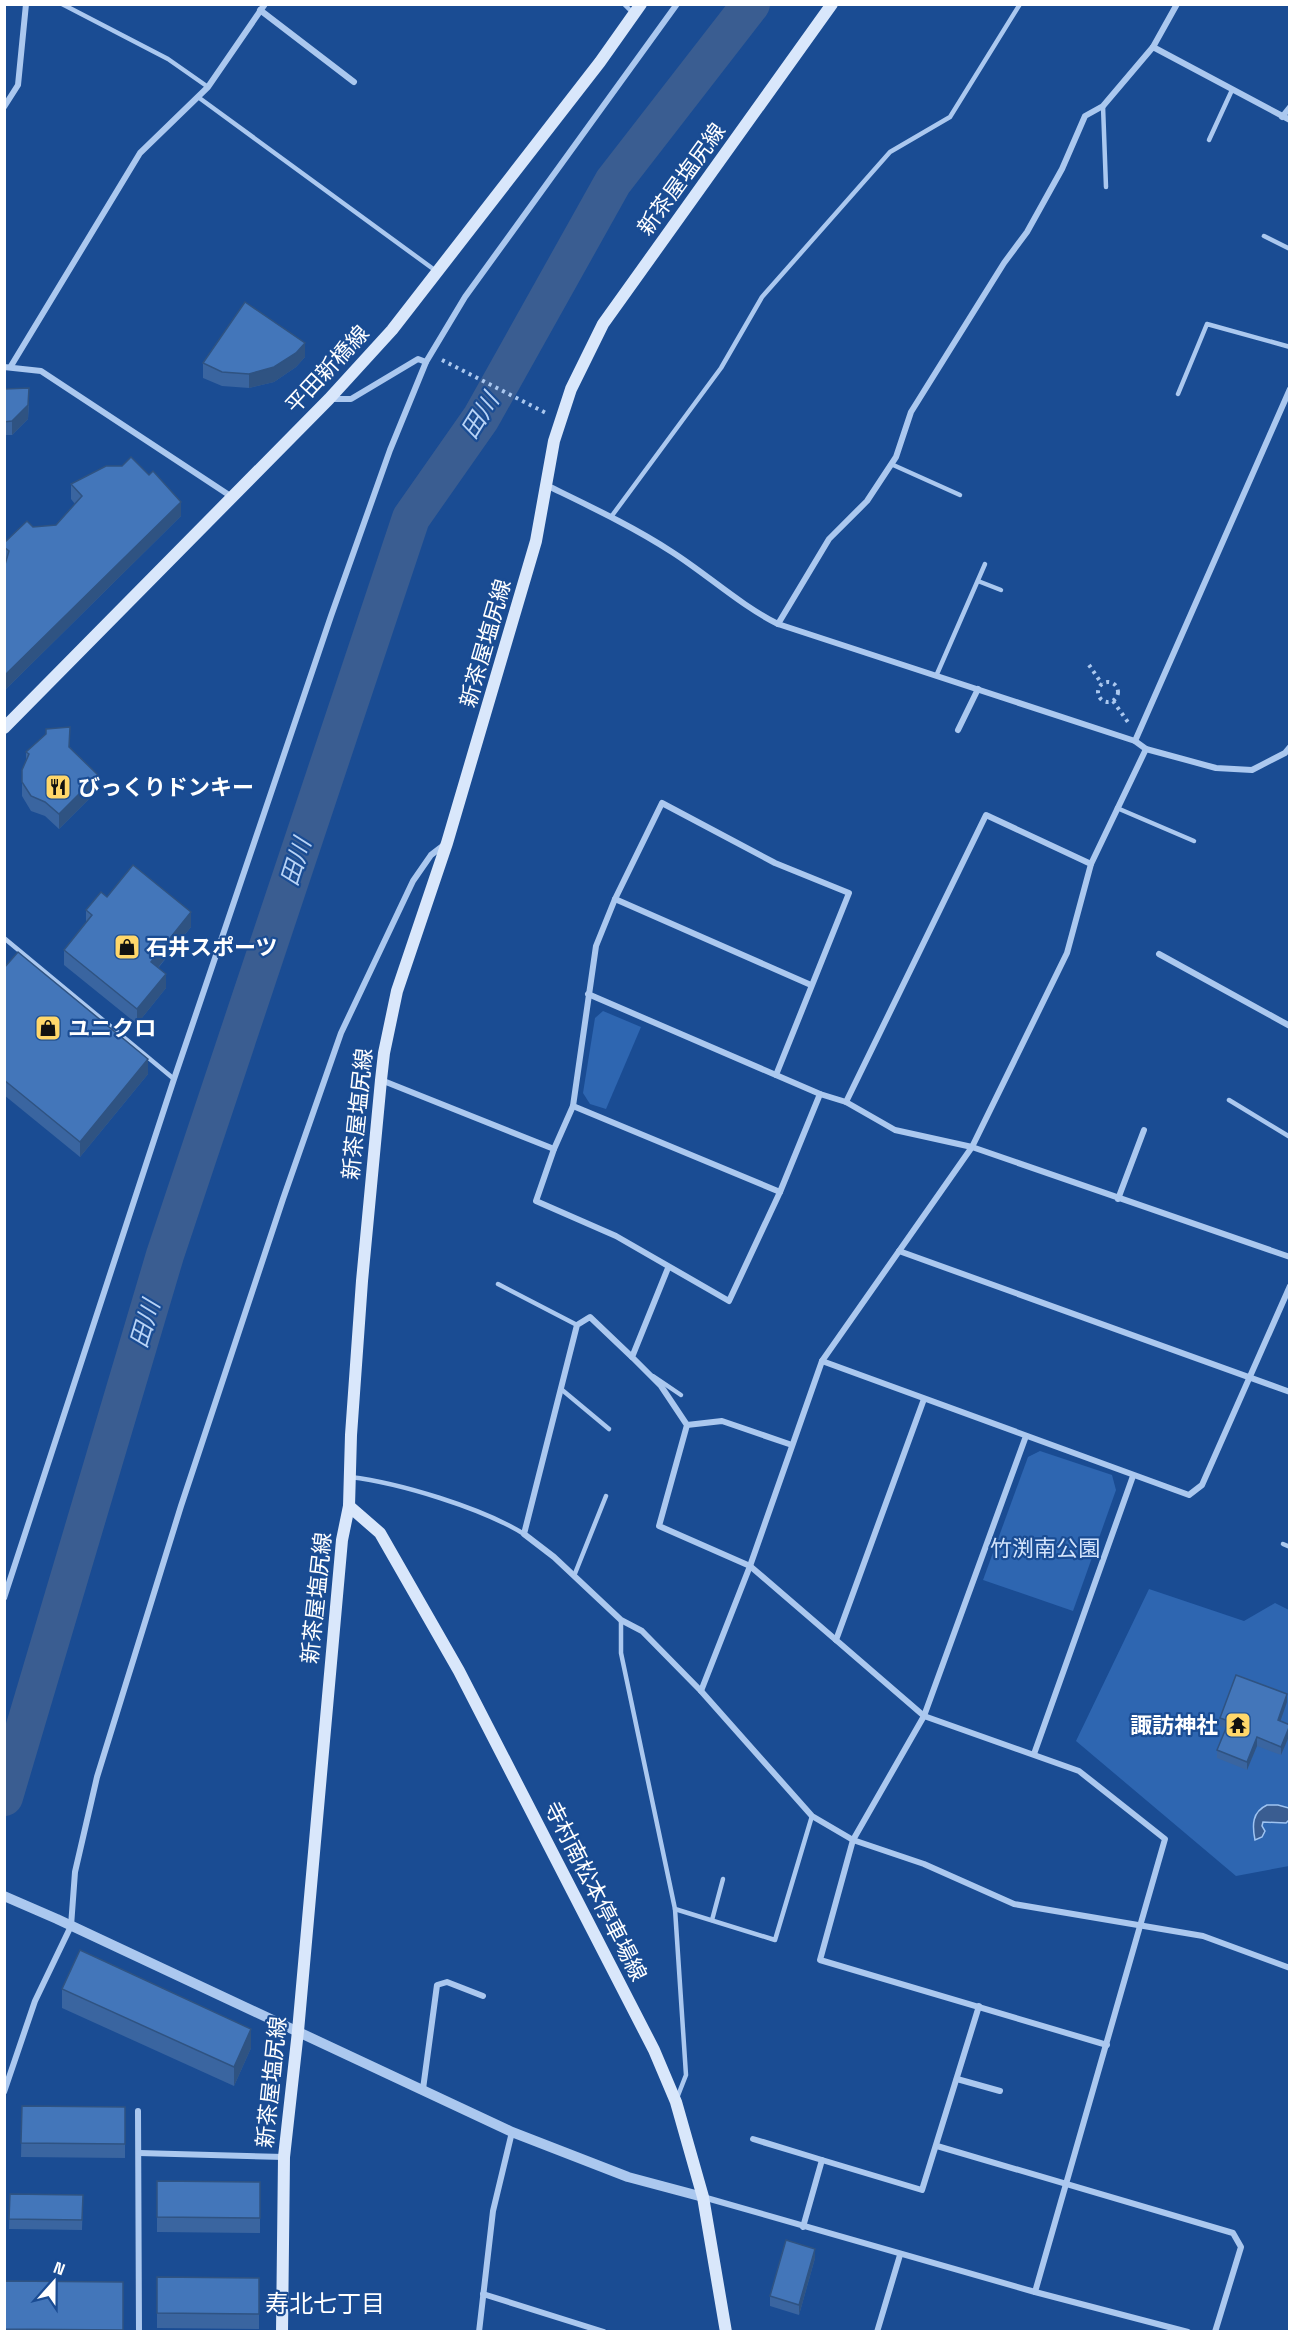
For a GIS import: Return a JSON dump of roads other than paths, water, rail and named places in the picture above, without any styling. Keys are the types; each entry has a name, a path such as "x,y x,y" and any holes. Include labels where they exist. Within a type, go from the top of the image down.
{"main road":[{"name":"新茶屋塩尻線","path":"282,2331 284,2157 298,2031 342,1540 349,1506 351,1435 362,1281 381,1080 384,1053 397,991 447,843 536,542 554,441 571,389 603,324 832,4"},
{"name":"平田新橋線","path":"4,728 233,498 392,330 600,62 638,9"},
{"name":"寺村南松本停車場線","path":"349,1506 380,1533 459,1671 654,2050 676,2102 703,2197 726,2331"}],"street":[{"path":"4,107 18,85 26,4"},
{"path":"4,1598 174,1079 331,616 390,450 426,362 465,297 677,4"},
{"path":"778,624 829,539 867,501 896,457 911,412 1004,263 1028,232 1062,169 1085,117 1103,106 1153,47 1177,4"},
{"path":"233,498 41,371 8,366 140,153 208,87 262,7 354,82"},
{"path":"1153,47 1290,120"},
{"path":"1282,117 1290,106"},
{"path":"329,399 351,399 418,359 426,362"},
{"path":"1136,738 1290,388"},
{"path":"546,485 611,517 672,551 758,614 778,624 1136,738 1146,749 1215,768 1252,770 1287,754 1290,747"},
{"path":"958,730 978,688"},
{"path":"701,1691 750,1566 822,1361 972,1147 1067,953 1091,864 1146,749"},
{"path":"776,1076 849,892 775,863 662,803 615,899 596,946 573,1106 554,1149 536,1201 616,1236 668,1268 729,1301 780,1192 820,1094"},
{"path":"846,1102 986,815 1091,864"},
{"path":"4,2092 35,2001 71,1926 75,1872 97,1778 181,1506 298,1155 341,1034 413,880 430,855 447,843"},
{"path":"615,899 811,985"},
{"path":"1160,954 1290,1026"},
{"path":"588,994 776,1076 846,1102 895,1130 972,1147 1290,1257"},
{"path":"381,1080 554,1149"},
{"path":"573,1106 780,1192"},
{"path":"1118,1199 1144,1131"},
{"path":"899,1251 1290,1392"},
{"path":"632,1357 668,1268"},
{"path":"822,1361 1189,1495 1202,1485 1290,1286"},
{"path":"1035,2292 1142,1924 1165,1839 1079,1771 924,1716 750,1566 659,1526 687,1425 661,1386 590,1317 577,1325 525,1534 554,1557 621,1620 642,1631 701,1691 812,1816 853,1840 924,1864 1014,1904 1142,1924 1203,1936 1290,1968"},
{"path":"836,1640 924,1399"},
{"path":"687,1425 722,1421 792,1445"},
{"path":"1026,1436 924,1716 853,1840 820,1960 1107,2045"},
{"path":"1034,1754 1133,1476"},
{"path":"4,1896 512,2132 628,2177 900,2255 1188,2331"},
{"path":"423,2089 437,1985 447,1982 483,1996"},
{"path":"753,2139 922,2190 979,2006"},
{"path":"957,2079 1000,2091"},
{"path":"138,2111 139,2331"},
{"path":"479,2331 493,2211 512,2132"},
{"path":"937,2146 1233,2233 1241,2247 1215,2331"},
{"path":"139,2153 284,2157"},
{"path":"803,2227 822,2160"},
{"path":"877,2331 900,2255"},
{"path":"483,2294 604,2331"}],"lane":[{"path":"62,4 168,59 208,87"},
{"path":"624,4 638,9"},
{"path":"611,517 721,368 762,297 890,152 950,117 1019,7 1011,4"},
{"path":"1209,140 1232,90"},
{"path":"198,97 438,272"},
{"path":"1103,106 1106,188"},
{"path":"1264,236 1290,249"},
{"path":"1178,394 1207,324 1290,347"},
{"path":"891,464 960,495"},
{"path":"937,674 985,564"},
{"path":"978,581 1001,590"},
{"path":"1117,808 1194,841"},
{"path":"4,938 174,1079"},
{"path":"1229,1100 1290,1137"},
{"path":"498,1284 577,1325"},
{"path":"649,1374 681,1395"},
{"path":"561,1389 609,1429"},
{"path":"351,1477 375,1480 444,1501 508,1524 525,1534"},
{"path":"574,1576 606,1496"},
{"path":"1283,1544 1290,1547"},
{"path":"621,1620 621,1653 675,1909 686,2075 676,2102"},
{"path":"675,1909 775,1940 812,1816"},
{"path":"712,1920 723,1879"}],"waterway":[{"name":"田川","path":"4,1797 165,1255 411,518 481,418 613,182 751,4"}],"place":[{"name":"びっくりドンキー","path":"58,787"},
{"name":"石井スポーツ","path":"127,947"},
{"name":"ユニクロ","path":"48,1028"},
{"name":"諏訪神社","path":"1238,1725"}],"district":[{"name":"寿北七丁目","path":"325,2304"}],"park label":[{"name":"竹渕南公園","path":"1045,1548"}]}
